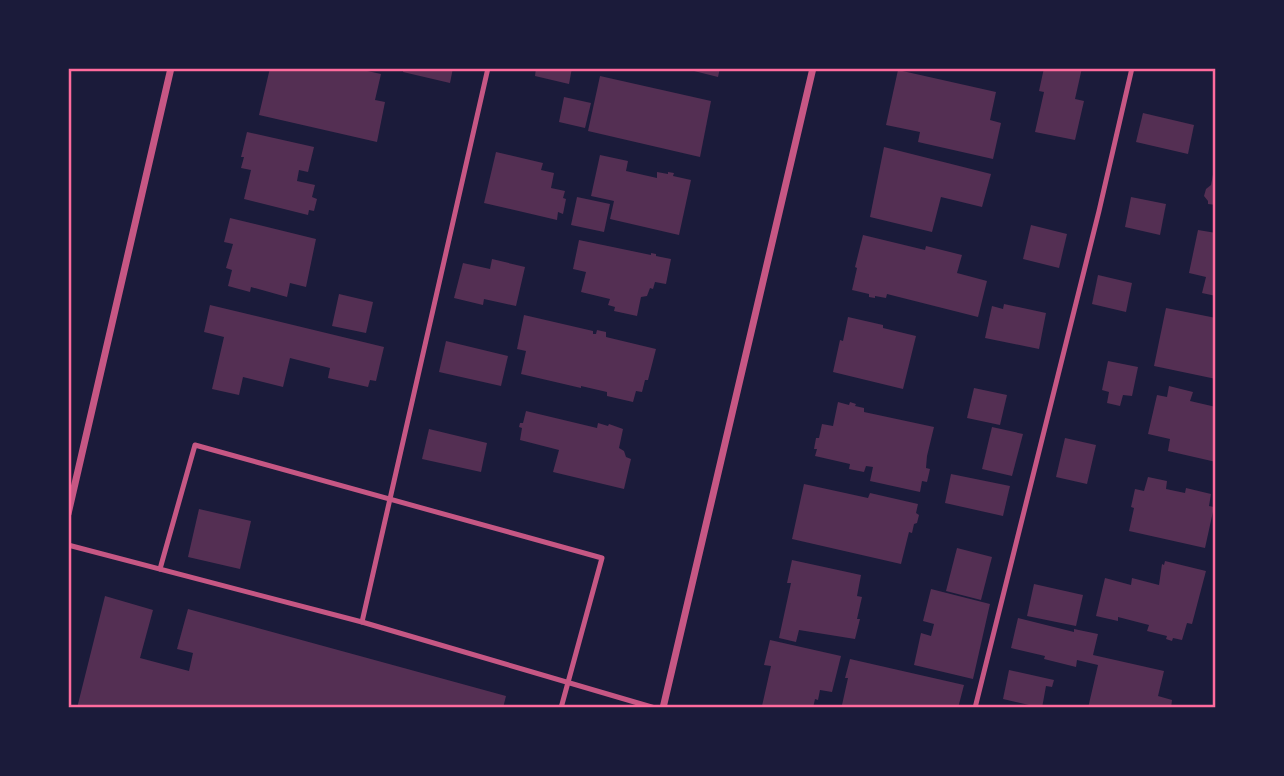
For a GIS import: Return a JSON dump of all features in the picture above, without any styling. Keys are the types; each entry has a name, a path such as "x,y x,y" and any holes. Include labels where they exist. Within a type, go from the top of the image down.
{"street":[{"path":"68,514 171,68"},
{"path":"663,708 813,68"}],"lane":[{"path":"362,622 488,68"},
{"path":"975,708 1132,68"},
{"path":"160,569 195,445 602,558 561,708"},
{"path":"68,545 362,622 655,708"}],"building":[{"path":"270,68 354,68 381,74 375,100 385,102 377,142 259,115"},
{"path":"404,68 453,68 450,83 403,72"},
{"path":"536,68 572,68 569,84 535,76"},
{"path":"682,68 720,68 718,77"},
{"path":"1044,68 1082,68 1075,99 1084,101 1075,140 1035,132 1044,92 1039,91"},
{"path":"898,70 996,92 990,120 1001,123 993,159 918,142 920,132 886,125"},
{"path":"600,76 711,101 700,157 588,131"},
{"path":"564,97 591,103 585,128 559,122"},
{"path":"1143,113 1194,125 1188,154 1136,142"},
{"path":"247,132 314,147 308,172 299,170 297,181 315,185 312,197 317,199 314,211 309,210 308,215 244,199 251,170 241,168"},
{"path":"884,147 991,174 982,207 941,197 932,232 870,217"},
{"path":"496,152 543,163 541,170 554,173 551,188 565,191 563,198 566,199 563,214 558,212 557,220 484,203"},
{"path":"600,155 628,161 626,171 657,178 657,172 668,172 674,173 673,176 691,180 679,235 610,219 614,201 591,196"},
{"path":"1214,169 1216,205 1208,204 1204,196 1211,185"},
{"path":"577,197 610,204 604,232 571,225"},
{"path":"1131,197 1166,204 1160,235 1125,227"},
{"path":"230,218 316,239 306,287 290,283 287,297 251,287 250,292 228,286 232,270 226,268 233,244 224,242"},
{"path":"1031,225 1067,234 1059,268 1023,259"},
{"path":"1198,230 1216,233 1216,296 1202,293 1206,277 1189,273"},
{"path":"863,235 925,250 926,246 962,255 957,273 987,281 978,317 887,294 886,298 875,298 852,290"},
{"path":"579,240 671,259 666,284 655,282 647,296 641,297 637,316 614,311 615,307 608,305 610,299 581,292 586,272 573,269"},
{"path":"492,259 525,267 516,306 484,299 483,305 454,298 463,263 490,269"},
{"path":"1098,275 1132,283 1126,312 1092,304"},
{"path":"339,294 373,302 366,333 332,326"},
{"path":"1004,304 1046,313 1039,349 985,338 992,306 1003,309"},
{"path":"210,305 384,347 376,381 370,380 368,387 328,378 330,368 290,358 283,387 243,377 239,395 212,389 224,337 204,332"},
{"path":"1166,308 1216,318 1216,379 1154,366"},
{"path":"524,315 593,331 593,334 596,334 597,330 606,332 606,337 656,349 642,392 636,391 633,402 607,396 607,392 521,374 526,351 517,349"},
{"path":"848,317 916,336 903,389 833,372"},
{"path":"446,341 508,356 501,386 439,372"},
{"path":"1108,361 1138,367 1132,396 1123,395 1120,406 1107,403 1109,392 1102,390"},
{"path":"1169,386 1193,392 1190,401 1216,407 1216,462 1168,451 1170,439 1148,434 1157,395 1167,397"},
{"path":"974,388 1007,395 1000,425 967,418"},
{"path":"838,402 856,404 855,406 864,408 864,412 934,427 927,456 926,468 930,469 927,482 922,481 920,492 870,481 873,467 866,466 864,472 849,469 850,464 815,456 816,438 819,438 822,424 833,426"},
{"path":"526,411 597,428 598,423 623,429 619,448 631,459 624,489 553,472 559,450 520,440 522,428 519,427"},
{"path":"992,427 1023,434 1012,476 982,469"},
{"path":"429,429 487,443 481,472 422,459"},
{"path":"1065,438 1096,445 1087,484 1056,477"},
{"path":"951,474 1010,486 1003,516 945,503"},
{"path":"1148,477 1167,481 1166,489 1185,493 1186,488 1211,494 1209,506 1214,507 1205,548 1129,531 1135,489 1144,491"},
{"path":"804,484 868,498 870,493 918,504 917,523 914,524 912,533 909,532 901,564 792,539"},
{"path":"199,509 251,521 240,569 188,557"},
{"path":"957,548 992,557 981,600 946,591"},
{"path":"792,560 861,575 857,596 862,597 857,619 860,619 855,639 799,630 796,642 779,638 791,583 787,583"},
{"path":"1165,561 1206,571 1192,624 1187,623 1182,640 1173,638 1172,641 1166,639 1167,636 1147,631 1149,625 1118,617 1118,621 1096,616 1105,578 1131,585 1132,578 1159,585 1162,564 1164,565"},
{"path":"1034,584 1083,595 1076,626 1027,616"},
{"path":"931,589 990,604 973,679 914,665 921,633 931,636 934,624 923,621"},
{"path":"105,596 153,610 140,658 189,671 193,653 177,649 188,609 506,696 503,708 77,708"},
{"path":"1018,618 1074,632 1074,629 1098,634 1093,655 1164,671 1158,696 1172,700 1171,708 1088,708 1098,665 1077,660 1076,667 1011,648"},
{"path":"770,640 841,656 832,692 820,690 813,708 762,706 771,666 764,665"},
{"path":"850,659 964,685 958,708 854,708 842,705"},
{"path":"1009,670 1054,680 1052,687 1046,686 1042,708 1003,699"}]}
